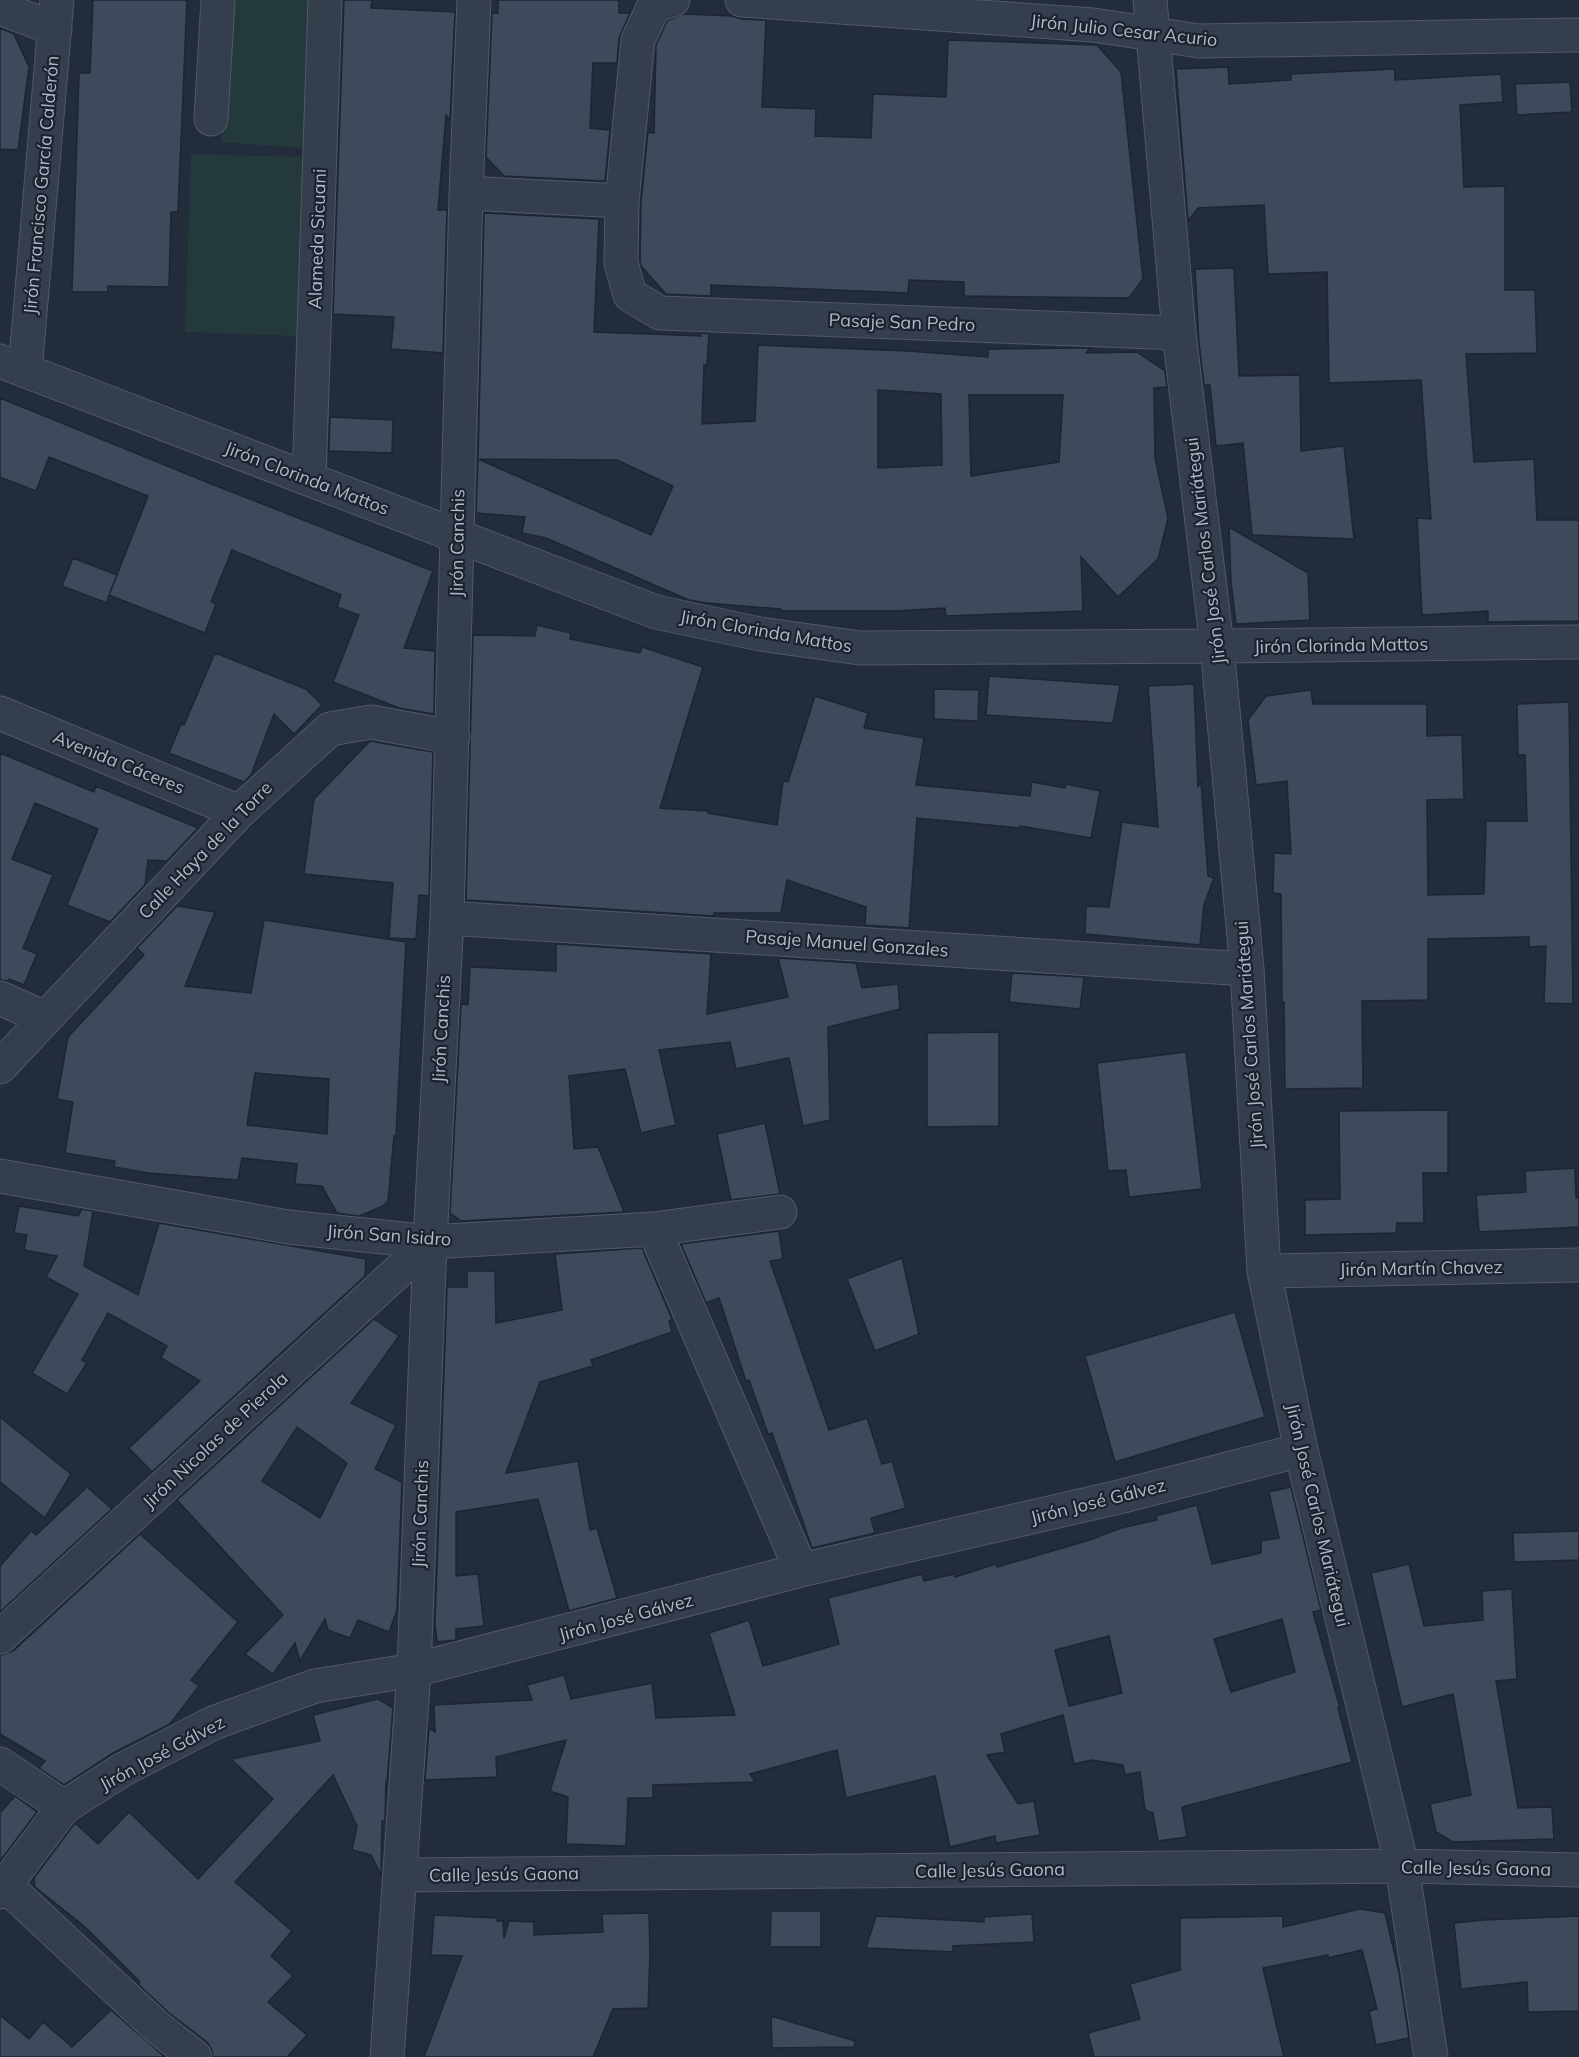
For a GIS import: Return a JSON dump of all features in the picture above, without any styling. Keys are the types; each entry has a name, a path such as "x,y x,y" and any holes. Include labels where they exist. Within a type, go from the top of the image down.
{"street":[{"path":"211,118 218,0"},
{"name":"Alameda Sicuani","path":"309,479 325,0"},
{"name":"Jirón Canchis","path":"387,2057 414,1670 430,1242 447,918 466,193 474,0"},
{"name":"Jirón Julio Cesar Acurio","path":"742,0 1093,25 1199,41 1579,35"},
{"name":"Jirón José Carlos Mariátegui","path":"1150,0 1179,333 1217,646 1247,969 1264,1271 1301,1450 1402,1866 1431,2057"},
{"path":"466,193 622,201 638,40 663,3"},
{"path":"0,8 56,14"},
{"name":"Jirón Francisco García Calderón","path":"12,366 56,14"},
{"name":"Pasaje San Pedro","path":"622,201 621,263 630,295 660,312 1179,333"},
{"name":"Jirón Clorinda Mattos","path":"12,366 656,612 759,634 860,648 1579,642"},
{"name":"Avenida Cáceres","path":"0,713 239,812"},
{"name":"Calle Haya de la Torre","path":"0,1068 239,812 330,729 371,722 453,737"},
{"name":"Pasaje Manuel Gonzales","path":"447,918 1247,969"},
{"path":"0,998 45,1018"},
{"name":"Jirón San Isidro","path":"0,1176 288,1227 430,1242 654,1229 780,1212"},
{"path":"654,1229 801,1570"},
{"name":"Jirón Nicolas de Pierola","path":"0,1637 430,1242"},
{"name":"Jirón Martín Chavez","path":"1264,1271 1579,1265"},
{"name":"Jirón José Gálvez","path":"3,1888 64,1807 122,1770 213,1723 315,1686 414,1670 801,1570 1123,1496 1301,1450"},
{"path":"0,1764 64,1807"},
{"name":"Calle Jesús Gaona","path":"400,1875 1402,1866 1579,1870"},
{"path":"3,1888 157,2026 195,2057"}],"green space":[{"path":"229,0 320,0 314,149 221,142"},
{"path":"191,154 305,157 298,336 185,332"}],"building":[{"path":"93,0 187,0 178,212 171,212 169,287 108,286 108,292 72,292 79,73 90,73"},
{"path":"344,0 372,0 371,8 455,12 450,120 446,115 438,210 447,210 443,353 391,349 394,317 333,314"},
{"path":"498,0 619,0 619,13 630,13 619,38 617,63 593,63 590,128 610,130 605,181 504,176 486,157 492,13 498,13"},
{"path":"684,14 766,20 762,107 816,109 815,136 871,138 873,94 946,97 948,40 1097,45 1121,72 1143,279 1129,298 964,296 964,282 909,280 908,293 711,285 711,296 666,294 641,266 641,202 648,132 654,133 656,45 667,21"},
{"path":"0,28 14,34 29,67 18,150 0,149"},
{"path":"1228,67 1229,84 1291,80 1291,74 1395,69 1395,80 1501,74 1503,102 1460,105 1464,187 1505,186 1505,290 1535,290 1537,353 1466,354 1474,462 1534,459 1537,520 1579,520 1579,621 1488,622 1488,611 1422,615 1417,518 1431,519 1421,380 1329,383 1327,272 1268,274 1264,205 1198,208 1188,221 1176,69"},
{"path":"1570,82 1572,112 1517,115 1515,84"},
{"path":"484,213 599,219 594,332 701,336 699,333 709,334 707,365 704,365 702,424 755,421 758,345 908,351 988,357 988,349 1090,348 1086,353 1137,352 1165,371 1167,387 1154,388 1155,458 1168,518 1158,559 1118,597 1081,557 1083,611 946,616 945,608 894,611 781,611 781,609 706,603 689,600 546,538 522,533 525,517 476,513","holes":["878,390 941,394 942,465 878,468","969,395 1063,395 1059,462 971,476","478,459 617,460 673,486 651,535"]},
{"path":"1234,268 1239,376 1300,375 1301,451 1344,446 1354,539 1252,535 1243,443 1216,446 1210,385 1204,385 1199,343 1195,269"},
{"path":"0,398 433,571 404,648 435,651 434,714 399,708 333,682 359,615 337,607 341,595 232,550 211,602 216,604 205,633 109,595 107,603 62,586 73,558 117,575 148,496 49,457 36,491 0,477"},
{"path":"330,417 393,420 392,453 329,451"},
{"path":"1229,527 1308,573 1310,620 1236,624 1231,582"},
{"path":"537,625 571,633 570,639 640,653 642,647 703,667 660,808 708,811 708,813 777,825 783,781 788,782 815,696 868,713 864,728 924,738 916,785 1030,796 1032,782 1065,788 1066,784 1100,791 1091,838 1020,826 1020,828 917,818 909,928 865,925 866,907 787,880 781,913 714,913 714,916 466,900 473,635 535,636"},
{"path":"215,653 306,689 322,705 294,734 274,714 251,775 244,782 169,753 181,724 184,725"},
{"path":"989,676 1120,685 1113,723 986,715"},
{"path":"1194,684 1198,786 1201,782 1208,876 1214,878 1204,905 1200,945 1085,934 1086,906 1109,907 1122,822 1158,827 1148,686"},
{"path":"934,689 979,690 978,721 934,719"},
{"path":"1311,690 1313,704 1427,704 1427,736 1462,735 1464,799 1427,800 1428,895 1484,894 1486,821 1527,821 1525,755 1518,755 1517,704 1569,702 1573,1004 1544,1003 1546,946 1529,947 1529,937 1428,939 1428,1000 1362,1001 1363,1088 1285,1089 1281,894 1273,893 1274,853 1291,854 1287,781 1256,785 1248,720 1266,696"},
{"path":"370,741 433,752 429,896 419,895 416,939 389,938 393,883 304,874 314,799"},
{"path":"0,753 94,792 96,786 198,828 167,861 148,860 145,885 110,922 67,905 98,829 35,803 12,859 53,875 23,948 37,954 24,985 9,979 8,981 0,980"},
{"path":"177,906 215,912 185,986 251,993 264,920 406,942 396,1136 394,1136 388,1201 383,1206 359,1216 337,1213 322,1186 295,1184 297,1164 242,1158 238,1180 148,1173 114,1167 115,1161 65,1153 73,1102 57,1099 68,1037 144,955 137,948","holes":["255,1073 329,1079 327,1134 247,1125"]},
{"path":"556,944 711,954 707,1014 788,997 778,958 856,963 862,988 898,984 900,1009 828,1027 830,1120 803,1126 789,1058 736,1069 730,1042 659,1050 676,1125 641,1133 625,1069 569,1076 574,1149 598,1147 624,1212 461,1221 450,1213 461,1004 468,1005 470,967 556,971"},
{"path":"1012,973 1084,977 1080,1009 1009,1002"},
{"path":"999,1032 999,1126 927,1127 927,1033"},
{"path":"1186,1052 1202,1189 1129,1197 1126,1170 1108,1171 1097,1063"},
{"path":"1448,1110 1448,1173 1423,1173 1424,1223 1397,1223 1396,1233 1305,1235 1305,1200 1340,1199 1339,1111"},
{"path":"765,1123 780,1194 731,1200 717,1134"},
{"path":"1575,1168 1576,1198 1579,1198 1579,1227 1479,1232 1476,1195 1526,1192 1525,1171"},
{"path":"19,1206 78,1216 82,1209 93,1211 84,1266 138,1295 159,1223 366,1259 365,1276 152,1472 129,1448 200,1381 161,1358 167,1346 108,1313 82,1360 87,1363 67,1394 32,1373 78,1294 46,1277 57,1256 24,1250 27,1235 14,1233"},
{"path":"779,1231 783,1259 770,1261 829,1430 867,1418 882,1464 892,1461 906,1508 871,1518 875,1533 812,1548 772,1433 768,1434 749,1380 746,1381 719,1298 706,1303 681,1244"},
{"path":"642,1248 672,1319 669,1321 672,1332 591,1360 593,1366 540,1382 506,1473 578,1461 590,1530 597,1528 617,1598 569,1611 538,1499 456,1512 456,1576 478,1574 484,1626 456,1629 456,1640 437,1642 435,1623 447,1287 467,1287 467,1271 495,1271 496,1323 562,1310 555,1254"},
{"path":"902,1258 919,1334 875,1351 847,1279"},
{"path":"1235,1312 1265,1417 1115,1462 1085,1356"},
{"path":"374,1319 399,1336 351,1403 396,1425 375,1469 402,1482 397,1610 389,1632 358,1620 350,1638 328,1630 325,1619 300,1661 295,1643 273,1674 245,1654 283,1615 177,1500","holes":["297,1427 347,1463 320,1518 262,1481"]},
{"path":"0,1417 71,1474 45,1518 0,1482"},
{"path":"87,1487 112,1509 0,1612 0,1566 31,1531 36,1535"},
{"path":"1291,1487 1321,1610 1313,1612 1340,1708 1338,1708 1352,1762 1182,1807 1187,1837 1158,1841 1153,1813 1145,1810 1140,1772 1125,1775 1123,1765 1091,1760 1074,1764 1063,1715 1001,1734 1005,1752 987,1755 1018,1804 1034,1801 1040,1835 996,1843 995,1836 950,1847 935,1776 846,1798 837,1750 750,1774 755,1782 653,1785 653,1798 628,1798 626,1846 566,1844 568,1797 550,1791 566,1740 496,1757 497,1777 425,1780 429,1728 435,1732 434,1705 532,1700 527,1685 564,1675 571,1699 652,1683 656,1718 735,1715 709,1633 749,1620 763,1666 839,1644 828,1598 922,1574 924,1581 954,1574 955,1577 996,1564 997,1567 1090,1540 1121,1528 1157,1520 1156,1516 1197,1505 1212,1564 1261,1553 1261,1541 1279,1538 1269,1492","holes":["1282,1619 1295,1672 1231,1692 1214,1639","1109,1636 1122,1693 1069,1706 1055,1650"]},
{"path":"1579,1531 1579,1560 1514,1562 1513,1533"},
{"path":"140,1534 238,1622 191,1680 199,1686 170,1724 113,1753 64,1785 39,1768 45,1761 0,1734 0,1655 13,1651"},
{"path":"1409,1564 1424,1626 1483,1620 1482,1591 1512,1589 1517,1679 1496,1681 1518,1808 1552,1807 1554,1839 1453,1842 1436,1832 1430,1804 1471,1795 1453,1694 1402,1707 1371,1573"},
{"path":"378,1699 393,1708 385,1821 382,1821 381,1875 371,1855 352,1850 357,1826 333,1775 235,1882 292,1931 271,1956 293,1976 268,2002 307,2035 287,2057 213,2057 207,2042 169,2013 138,1984 140,1982 84,1926 35,1887 34,1878 75,1823 98,1844 129,1812 198,1879 273,1799 231,1759 320,1741 313,1715"},
{"path":"15,1796 37,1812 0,1861 0,1813"},
{"path":"1360,1909 1385,1913 1399,1973 1409,2038 1376,2045 1369,2011 1377,2009 1362,1950 1263,1968 1284,2057 1094,2057 1088,2033 1140,2019 1130,1984 1180,1970 1180,1918 1283,1916 1283,1927"},
{"path":"771,1911 821,1911 821,1947 770,1947"},
{"path":"649,1913 648,2008 613,2009 593,2057 424,2057 462,1956 431,1955 434,1915 497,1918 497,1921 503,1921 504,1938 509,1921 534,1922 534,1935 603,1932 602,1914"},
{"path":"1032,1914 1034,1942 953,1946 953,1952 866,1948 876,1916 984,1922 984,1917"},
{"path":"1579,1916 1579,2011 1528,2012 1527,1982 1461,1989 1454,1923"},
{"path":"111,2010 165,2057 0,2057 0,2015 29,2039 43,2022 72,2047"},
{"path":"771,2016 855,2041 854,2047 772,2048"}]}
